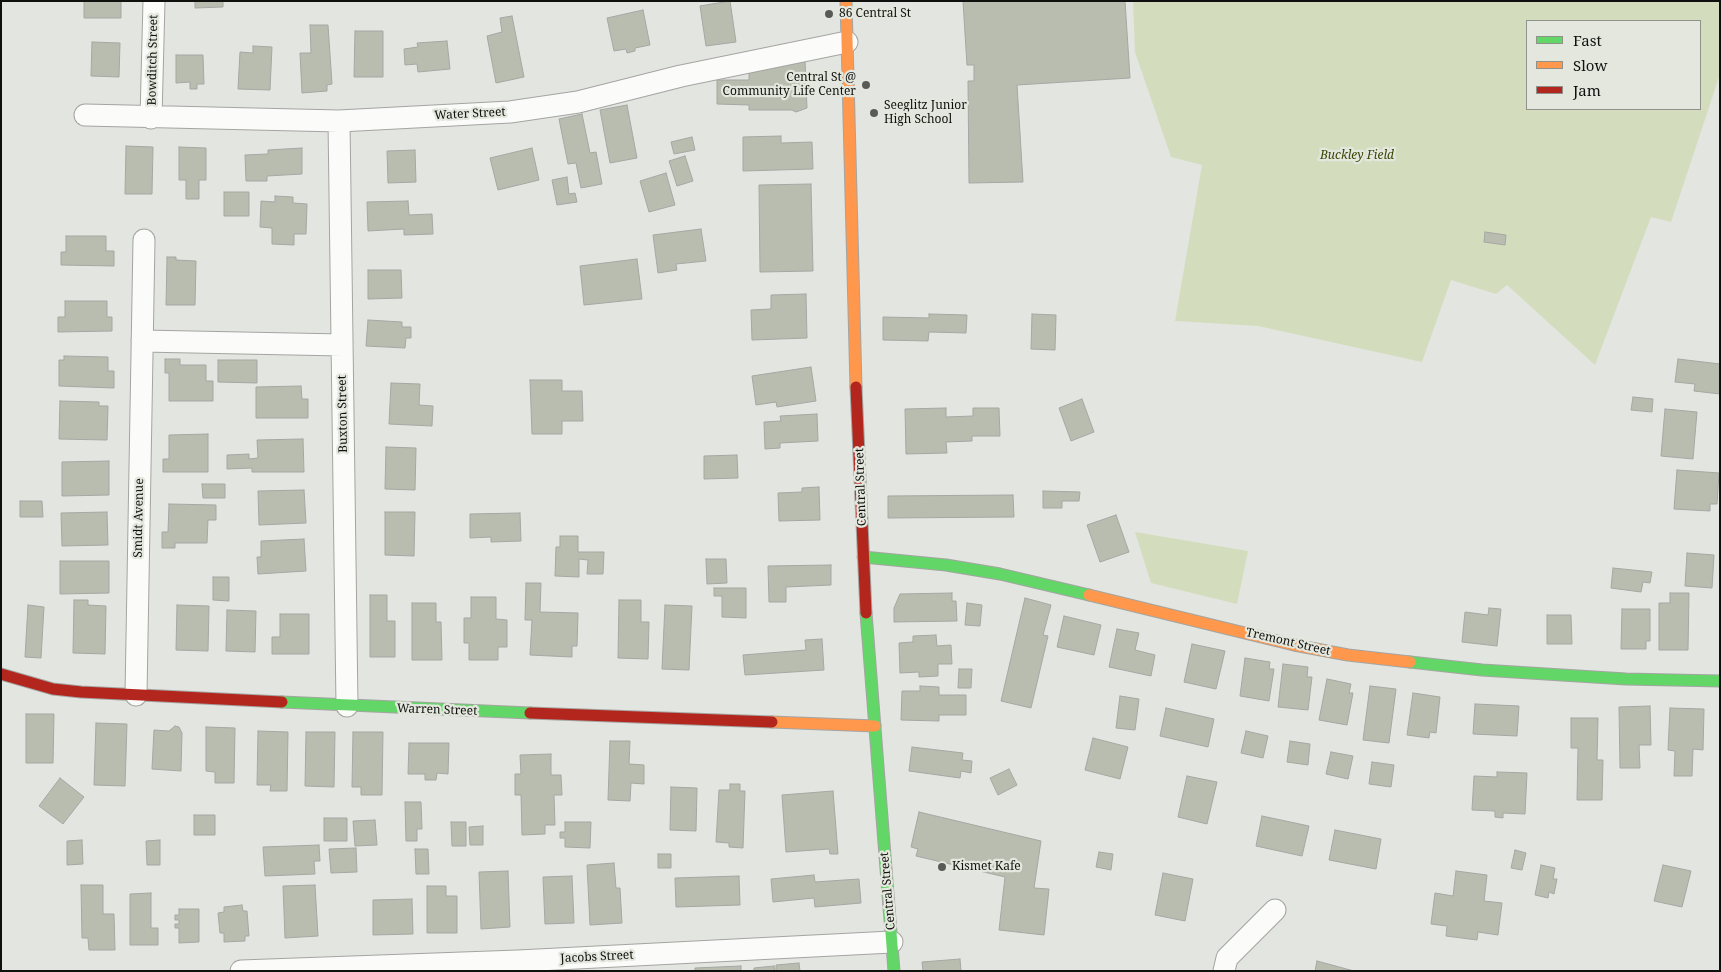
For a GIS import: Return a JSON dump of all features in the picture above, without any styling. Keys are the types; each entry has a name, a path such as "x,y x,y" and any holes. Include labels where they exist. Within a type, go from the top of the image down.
{"street":[{"name":"Bowditch Street","path":"152,118 154,1"},
{"name":"Central Street","path":"846,1 853,303 863,557 894,971"},
{"name":"Water Street","path":"86,115 339,121 510,112 578,102 681,76 848,42"},
{"name":"Buxton Street","path":"339,121 347,706"},
{"name":"Smidt Avenue","path":"136,695 144,240"},
{"path":"142,341 342,345"},
{"name":"Tremont Street","path":"863,557 946,564 1000,574 1294,645 1348,655 1491,671 1626,679 1719,679"},
{"name":"Warren Street","path":"1,674 53,689 136,695 347,706 875,726"},
{"path":"1224,971 1227,958 1275,910"},
{"name":"Jacobs Street","path":"241,971 518,961 892,942"}],"green space":[{"name":"Buckley Field","path":"1133,1 1720,1 1720,74 1671,222 1651,217 1595,365 1507,285 1496,294 1451,280 1422,362 1258,326 1175,321 1202,165 1171,157 1135,52"},
{"path":"1135,532 1248,551 1237,604 1151,583"}],"building":[{"path":"84,1 121,1 121,18 84,18"},
{"path":"195,1 223,1 223,7 195,8"},
{"path":"730,1 736,42 706,46 700,6"},
{"path":"963,1 1125,1 1130,78 1017,85 1023,182 969,183 968,81 974,81 974,65 967,65"},
{"path":"643,10 650,45 635,48 635,51 627,53 626,49 614,51 607,18"},
{"path":"512,16 524,77 496,83 487,36 502,32 500,18"},
{"path":"310,25 328,25 332,84 327,85 327,91 302,93 300,53 311,53"},
{"path":"355,31 383,31 383,77 354,77"},
{"path":"447,41 450,69 418,72 417,64 405,65 404,49 418,47 417,43"},
{"path":"92,42 120,43 119,77 91,76"},
{"path":"253,46 272,47 270,90 238,89 240,52 253,53"},
{"path":"176,55 203,55 204,84 197,84 197,89 190,89 190,82 176,83"},
{"path":"805,60 807,108 796,112 792,110 749,110 749,105 717,104 717,80 749,80 749,63"},
{"path":"627,105 637,158 610,163 600,110"},
{"path":"582,114 590,153 596,152 602,184 581,188 576,163 568,164 559,119"},
{"path":"781,136 781,143 812,142 813,169 743,171 743,137"},
{"path":"692,137 695,150 674,154 671,142"},
{"path":"126,146 153,147 152,194 125,194"},
{"path":"179,147 206,148 206,180 199,180 199,199 186,199 186,180 179,180"},
{"path":"302,148 302,174 267,176 267,181 246,181 245,155 268,154 268,150"},
{"path":"532,148 539,180 498,190 490,158"},
{"path":"415,150 416,182 388,183 387,151"},
{"path":"685,156 693,181 677,186 669,161"},
{"path":"666,173 675,205 649,212 640,181"},
{"path":"567,177 569,194 575,193 577,202 557,205 552,180"},
{"path":"811,184 813,271 760,272 759,185"},
{"path":"224,192 249,192 249,216 224,216"},
{"path":"275,196 293,197 293,203 307,204 306,234 294,234 294,245 272,244 272,228 260,227 261,201 275,202"},
{"path":"408,201 409,215 432,214 433,234 404,235 404,229 368,231 367,202"},
{"path":"701,229 706,261 676,264 677,270 658,273 653,235"},
{"path":"1485,232 1506,235 1505,245 1484,242"},
{"path":"66,236 106,236 106,251 114,251 114,266 61,265 61,252 66,252"},
{"path":"167,257 176,257 176,260 196,261 195,305 166,305"},
{"path":"637,259 642,299 584,305 580,266"},
{"path":"368,270 401,270 402,298 368,299"},
{"path":"806,294 807,338 752,340 751,310 771,309 771,295"},
{"path":"65,301 107,301 107,317 112,317 112,331 58,332 58,317 65,317"},
{"path":"929,314 967,315 966,333 929,332 928,341 883,340 883,317 929,318"},
{"path":"1032,314 1056,315 1055,350 1031,349"},
{"path":"368,320 402,322 402,327 411,327 411,338 406,338 405,348 366,346"},
{"path":"64,356 108,357 108,371 114,371 114,388 59,386 59,360 64,360"},
{"path":"165,359 180,359 180,365 206,365 206,381 213,381 213,401 169,401 169,373 165,373"},
{"path":"1678,359 1720,364 1720,394 1694,391 1695,384 1675,382"},
{"path":"218,360 257,360 257,383 218,382"},
{"path":"811,367 816,401 777,407 776,402 756,405 752,376"},
{"path":"530,380 562,380 562,391 582,391 583,421 562,421 562,434 532,434"},
{"path":"391,383 420,384 419,405 433,406 432,426 389,424"},
{"path":"301,386 302,399 308,399 308,418 256,418 256,387"},
{"path":"1633,397 1653,399 1652,412 1631,410"},
{"path":"1082,399 1094,432 1071,441 1059,408"},
{"path":"60,401 99,402 99,406 108,406 107,440 59,439"},
{"path":"946,408 946,417 973,416 973,408 999,408 1000,436 972,436 972,441 946,442 947,453 906,454 905,409"},
{"path":"1665,409 1697,412 1693,459 1661,456"},
{"path":"817,414 818,441 780,443 780,448 765,449 764,422 781,421 780,416"},
{"path":"208,434 208,472 163,472 163,459 169,459 169,435"},
{"path":"303,439 304,472 252,472 252,468 227,469 227,455 249,454 249,459 258,458 257,440"},
{"path":"386,447 416,448 415,490 385,489"},
{"path":"737,455 738,478 704,479 704,456"},
{"path":"109,461 109,495 62,496 62,462"},
{"path":"1677,470 1719,473 1717,504 1710,504 1710,511 1674,509"},
{"path":"202,484 225,484 225,498 203,498"},
{"path":"819,487 820,520 779,521 778,493 802,492 802,488"},
{"path":"304,490 306,523 259,525 258,491"},
{"path":"1043,491 1080,492 1079,501 1062,501 1062,508 1043,508"},
{"path":"1013,495 1014,517 888,518 888,496"},
{"path":"20,501 42,501 43,517 20,517"},
{"path":"169,504 216,505 216,520 208,520 207,543 175,543 175,548 162,548 162,532 168,532"},
{"path":"107,512 108,545 62,546 61,513"},
{"path":"385,512 415,512 414,556 385,555"},
{"path":"520,513 521,541 491,542 491,537 470,538 470,514"},
{"path":"1116,515 1129,552 1100,562 1087,525"},
{"path":"560,536 578,536 578,552 604,552 603,574 587,574 588,560 579,559 579,577 555,576 556,547 560,547"},
{"path":"304,539 306,571 258,574 257,557 261,557 261,541"},
{"path":"1687,553 1714,555 1712,588 1685,586"},
{"path":"706,559 726,559 727,583 707,584"},
{"path":"60,561 109,561 109,593 60,594"},
{"path":"831,565 831,585 786,587 786,602 769,602 768,566"},
{"path":"1613,568 1652,572 1650,583 1643,582 1641,592 1611,588"},
{"path":"213,577 229,577 229,601 213,600"},
{"path":"526,583 541,583 540,612 578,613 577,646 572,646 572,657 530,655 532,620 525,620"},
{"path":"714,588 746,588 746,618 722,617 722,596 714,596"},
{"path":"952,593 952,601 956,601 957,621 894,622 894,608 900,594"},
{"path":"1670,593 1689,593 1688,650 1659,650 1659,603 1670,603"},
{"path":"370,595 387,595 387,621 395,621 395,657 370,657"},
{"path":"471,597 496,597 496,619 507,620 507,647 498,647 498,660 469,660 469,643 464,643 464,618 471,618"},
{"path":"1025,598 1051,605 1043,635 1048,636 1031,708 1001,701"},
{"path":"74,600 88,600 88,605 106,606 105,654 73,653"},
{"path":"619,600 641,600 641,622 649,622 648,659 618,658"},
{"path":"412,603 436,603 436,622 441,622 442,660 412,660"},
{"path":"967,603 982,605 980,626 965,625"},
{"path":"28,605 44,607 41,658 25,657"},
{"path":"177,605 209,606 208,651 176,650"},
{"path":"665,605 692,606 689,670 662,669"},
{"path":"1489,608 1501,609 1497,646 1462,642 1465,612 1488,615"},
{"path":"1622,609 1650,609 1650,641 1646,641 1646,649 1621,649"},
{"path":"227,610 256,611 255,652 226,651"},
{"path":"280,614 309,614 309,654 272,654 272,637 280,637"},
{"path":"1547,615 1571,615 1572,644 1547,644"},
{"path":"1064,616 1101,625 1094,655 1057,647"},
{"path":"1117,629 1139,633 1135,650 1155,655 1151,676 1109,667"},
{"path":"936,635 937,646 951,645 952,664 938,664 938,676 919,677 919,672 900,673 899,643 913,642 913,636"},
{"path":"822,639 824,670 745,675 743,655 806,650 805,640"},
{"path":"1192,644 1225,651 1216,689 1184,682"},
{"path":"1245,658 1270,662 1269,669 1274,669 1269,701 1240,696"},
{"path":"1283,664 1308,667 1307,677 1312,677 1308,710 1278,707"},
{"path":"959,669 972,669 971,688 958,688"},
{"path":"1327,679 1351,684 1349,693 1353,693 1347,725 1319,720"},
{"path":"920,686 939,687 939,695 966,695 966,715 939,715 939,721 901,720 902,691 920,691"},
{"path":"1370,686 1396,689 1389,743 1363,740"},
{"path":"1413,693 1440,697 1436,733 1430,732 1429,738 1407,735"},
{"path":"1120,696 1139,699 1135,730 1116,728"},
{"path":"1475,704 1519,706 1517,736 1473,734"},
{"path":"1650,706 1651,745 1639,745 1640,768 1620,768 1619,707"},
{"path":"1166,708 1214,719 1208,747 1160,736"},
{"path":"1670,708 1704,709 1703,750 1693,749 1692,776 1674,776 1675,751 1668,750"},
{"path":"26,714 54,714 53,763 26,763"},
{"path":"1571,718 1598,718 1597,760 1603,760 1602,800 1577,800 1578,748 1571,748"},
{"path":"96,723 127,724 125,786 94,785"},
{"path":"175,726 179,727 182,733 181,771 152,769 154,730 169,731"},
{"path":"206,727 235,728 234,783 215,783 215,772 206,771"},
{"path":"258,731 288,732 287,791 270,791 271,785 257,785"},
{"path":"1246,731 1268,736 1263,758 1241,753"},
{"path":"306,732 335,732 334,787 305,786"},
{"path":"353,732 383,732 382,795 361,795 361,787 352,787"},
{"path":"1093,738 1128,747 1120,779 1085,770"},
{"path":"610,741 630,741 629,764 644,765 644,784 631,783 630,801 608,800"},
{"path":"1290,741 1310,744 1308,765 1287,762"},
{"path":"409,743 449,743 448,774 437,773 436,780 425,780 425,774 408,774"},
{"path":"912,747 963,753 962,760 972,761 971,773 961,771 960,778 909,771"},
{"path":"1331,752 1353,756 1348,779 1326,774"},
{"path":"551,754 551,775 561,775 562,795 554,795 555,825 545,825 545,834 522,835 521,795 515,795 515,774 521,774 520,755"},
{"path":"1372,762 1394,765 1391,787 1369,784"},
{"path":"1009,769 1017,785 998,795 990,778"},
{"path":"1497,772 1527,773 1525,814 1503,813 1503,818 1495,817 1495,811 1472,810 1474,776 1497,777"},
{"path":"1187,776 1217,782 1207,824 1178,817"},
{"path":"60,778 84,797 63,824 39,806"},
{"path":"730,784 740,784 740,791 745,791 743,848 729,847 729,843 716,842 719,790 730,790"},
{"path":"671,787 697,788 696,831 670,830"},
{"path":"833,791 838,854 830,854 829,849 786,852 782,795"},
{"path":"405,802 421,802 422,829 417,829 417,841 406,841"},
{"path":"919,812 1041,841 1034,888 1049,889 1044,935 999,930 1005,877 916,856 918,849 911,847"},
{"path":"194,815 215,815 215,835 194,835"},
{"path":"1262,816 1309,826 1302,856 1256,846"},
{"path":"324,818 347,818 347,841 324,841"},
{"path":"375,820 377,845 355,846 353,821"},
{"path":"451,822 466,822 466,846 452,846"},
{"path":"565,822 591,822 590,848 565,847 565,838 560,838 560,832 565,832"},
{"path":"483,826 483,845 470,845 469,827"},
{"path":"1335,830 1381,839 1376,869 1329,860"},
{"path":"82,840 83,864 67,865 67,841"},
{"path":"160,840 160,865 147,865 146,841"},
{"path":"319,845 320,861 314,861 315,874 265,876 263,847"},
{"path":"356,848 357,872 331,873 329,849"},
{"path":"415,849 428,849 429,874 416,874"},
{"path":"1515,850 1526,853 1522,870 1511,868"},
{"path":"1099,852 1113,854 1111,870 1096,867"},
{"path":"658,854 671,854 671,868 658,868"},
{"path":"614,863 616,888 620,888 622,923 590,925 587,865"},
{"path":"1541,865 1555,868 1553,879 1557,879 1554,894 1549,892 1548,898 1535,895"},
{"path":"1663,865 1691,871 1682,907 1654,901"},
{"path":"508,871 510,927 481,929 479,872"},
{"path":"1456,871 1487,875 1484,901 1502,903 1498,935 1478,932 1477,940 1446,936 1447,926 1431,924 1435,893 1453,896"},
{"path":"1163,873 1193,879 1185,921 1155,915"},
{"path":"814,875 815,882 859,879 861,903 815,907 814,898 773,902 771,879"},
{"path":"572,876 574,923 545,924 543,877"},
{"path":"739,876 740,905 676,907 675,878"},
{"path":"81,885 103,885 103,914 114,914 115,950 89,950 88,938 82,938"},
{"path":"315,885 318,936 285,938 283,886"},
{"path":"427,886 446,886 446,896 457,896 457,933 427,933"},
{"path":"151,893 151,928 158,928 158,945 130,945 130,894"},
{"path":"412,899 413,934 373,935 373,900"},
{"path":"242,905 243,911 247,911 249,936 245,936 245,941 224,942 224,933 220,933 218,913 224,912 224,907"},
{"path":"179,909 199,909 199,942 179,943 179,928 175,928 175,924 179,924 179,920 175,920 175,915 179,915"},
{"path":"960,959 961,971 923,971 922,962"},
{"path":"1317,961 1354,971 1315,971"},
{"path":"799,963 800,971 776,971 776,965"},
{"path":"741,966 741,971 695,971 695,968"},
{"path":"774,966 775,971 754,971 754,968"}],"traffic: fast":[{"path":"863,557 946,565 1000,574 1089,595"},
{"path":"866,613 894,971"},
{"path":"1410,662 1482,670 1626,679 1720,681"},
{"path":"282,702 530,713"}],"traffic: slow":[{"path":"846,1 856,387"},
{"path":"1089,595 1294,645 1348,655 1410,662"},
{"path":"772,722 875,726"}],"traffic: jam":[{"path":"856,387 866,613"},
{"path":"1,674 53,689 81,692 282,702"},
{"path":"530,713 772,722"}],"place":[{"name":"86 Central St","path":"829,14"},
{"name":"Central St @ Community Life Center","path":"866,85"},
{"name":"Seeglitz Junior High School","path":"874,113"},
{"name":"Kismet Kafe","path":"942,867"}]}
